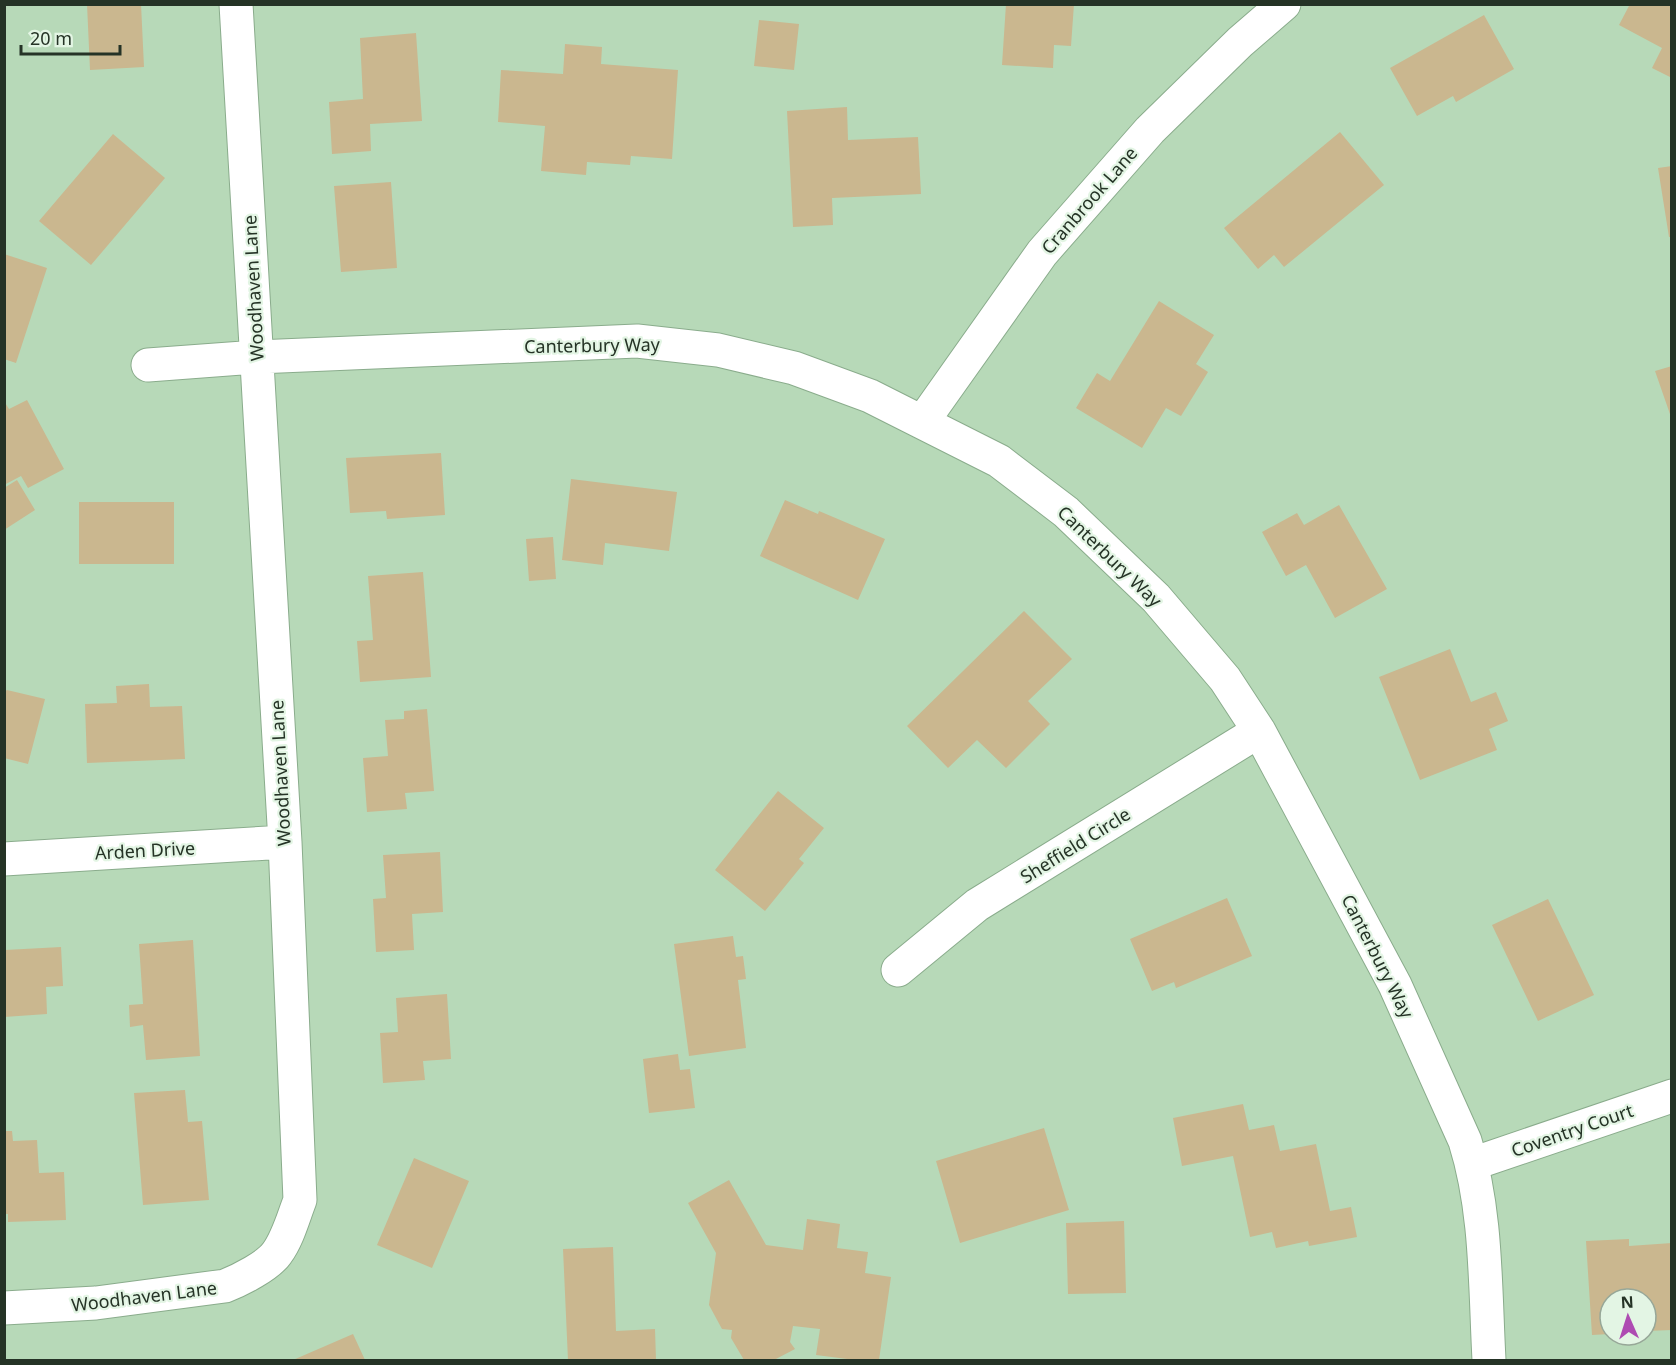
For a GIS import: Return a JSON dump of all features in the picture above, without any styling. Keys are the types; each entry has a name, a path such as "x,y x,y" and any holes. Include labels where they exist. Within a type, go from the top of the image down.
{"street":[{"name":"Woodhaven Lane","path":"4,1308 96,1303 225,1286 242,1279 276,1255 286,1237 300,1200 285,842 236,4"},
{"name":"Cranbrook Lane","path":"923,421 1042,253 1150,130 1280,6"},
{"name":"Canterbury Way","path":"148,365 257,357 637,341 718,350 794,368 870,396 999,461 1066,512 1156,598 1225,679 1259,730 1395,985 1465,1141 1481,1209 1490,1360"},
{"name":"Sheffield Circle","path":"898,970 977,906 1259,730"},
{"name":"Arden Drive","path":"4,859 285,842"},
{"name":"Coventry Court","path":"1472,1164 1671,1096"}],"building":[{"path":"87,4 141,4 144,67 90,70"},
{"path":"1006,4 1074,4 1071,46 1054,45 1053,68 1002,65"},
{"path":"1630,4 1672,4 1672,78 1652,68 1662,48 1619,25"},
{"path":"1484,15 1514,69 1456,102 1453,96 1417,116 1390,68"},
{"path":"759,20 799,24 794,70 754,66"},
{"path":"416,33 422,121 370,124 371,151 332,154 329,102 363,99 360,38"},
{"path":"565,44 602,47 601,64 678,70 672,159 631,156 630,165 587,162 586,175 541,171 545,126 498,122 501,70 563,74"},
{"path":"847,107 848,140 918,137 921,194 832,198 833,225 793,227 787,111"},
{"path":"1340,132 1384,185 1284,267 1274,255 1258,269 1224,228"},
{"path":"113,134 165,178 91,265 39,221"},
{"path":"1672,166 1672,237 1669,237 1658,168"},
{"path":"391,182 397,268 341,272 334,186"},
{"path":"4,254 47,268 16,363 4,359"},
{"path":"1159,301 1214,335 1196,364 1208,372 1181,416 1166,408 1142,448 1076,408 1097,373 1110,381"},
{"path":"1672,366 1672,417 1671,417 1655,371"},
{"path":"27,400 64,469 28,488 21,476 4,485 4,401 9,409"},
{"path":"441,453 445,515 387,519 386,511 350,513 346,458"},
{"path":"571,479 677,492 669,551 605,543 603,565 562,560"},
{"path":"17,480 35,510 4,530 4,488"},
{"path":"785,500 818,514 819,511 885,539 858,600 760,556"},
{"path":"79,502 174,502 174,564 79,564"},
{"path":"1339,505 1387,589 1335,618 1306,565 1286,576 1262,532 1297,513 1304,525"},
{"path":"553,537 556,579 529,581 526,539"},
{"path":"423,572 431,677 360,682 357,641 373,640 368,576"},
{"path":"1024,611 1072,659 1028,701 1050,724 1006,768 977,740 948,768 907,726"},
{"path":"1450,649 1471,702 1496,692 1508,721 1489,729 1497,750 1420,780 1379,677"},
{"path":"149,684 150,707 182,706 185,759 87,763 85,704 117,703 116,686"},
{"path":"7,690 45,699 28,764 4,758 4,692"},
{"path":"427,709 434,791 405,793 407,809 367,812 363,758 388,756 385,720 404,719 404,711"},
{"path":"778,791 824,828 799,859 804,863 765,911 715,870"},
{"path":"440,852 443,912 412,914 414,950 376,952 373,899 386,898 383,855"},
{"path":"1227,898 1252,956 1176,988 1174,982 1152,991 1130,939"},
{"path":"1548,899 1594,995 1538,1021 1492,925"},
{"path":"733,936 736,957 743,956 746,979 738,980 746,1048 689,1056 674,944"},
{"path":"193,940 200,1056 146,1060 143,1025 130,1027 129,1005 143,1004 139,944"},
{"path":"61,947 63,986 46,987 47,1014 4,1017 5,950"},
{"path":"447,994 451,1059 423,1061 425,1080 383,1083 380,1033 398,1032 396,998"},
{"path":"678,1054 680,1070 690,1069 695,1108 649,1113 643,1059"},
{"path":"185,1090 188,1122 202,1121 209,1200 143,1205 134,1093"},
{"path":"1243,1104 1249,1130 1274,1125 1280,1151 1316,1144 1330,1211 1351,1207 1357,1237 1309,1246 1308,1241 1276,1248 1272,1232 1250,1237 1233,1156 1182,1166 1173,1118"},
{"path":"1044,1128 1069,1210 960,1243 936,1161"},
{"path":"4,1131 12,1131 13,1141 37,1140 39,1173 64,1172 66,1220 8,1222 8,1214 4,1214"},
{"path":"414,1158 469,1181 432,1268 377,1245"},
{"path":"729,1180 766,1245 803,1250 807,1219 840,1224 837,1248 868,1252 865,1273 891,1277 879,1360 855,1360 816,1355 820,1329 793,1326 790,1342 795,1349 774,1360 744,1360 731,1338 732,1330 722,1329 709,1305 716,1253 688,1203"},
{"path":"1124,1221 1126,1293 1068,1294 1066,1223"},
{"path":"1629,1239 1629,1246 1672,1243 1672,1330 1658,1331 1658,1287 1598,1287 1598,1335 1592,1335 1586,1241"},
{"path":"613,1247 616,1331 655,1329 656,1360 568,1360 563,1249"},
{"path":"353,1334 365,1360 293,1360"}]}
